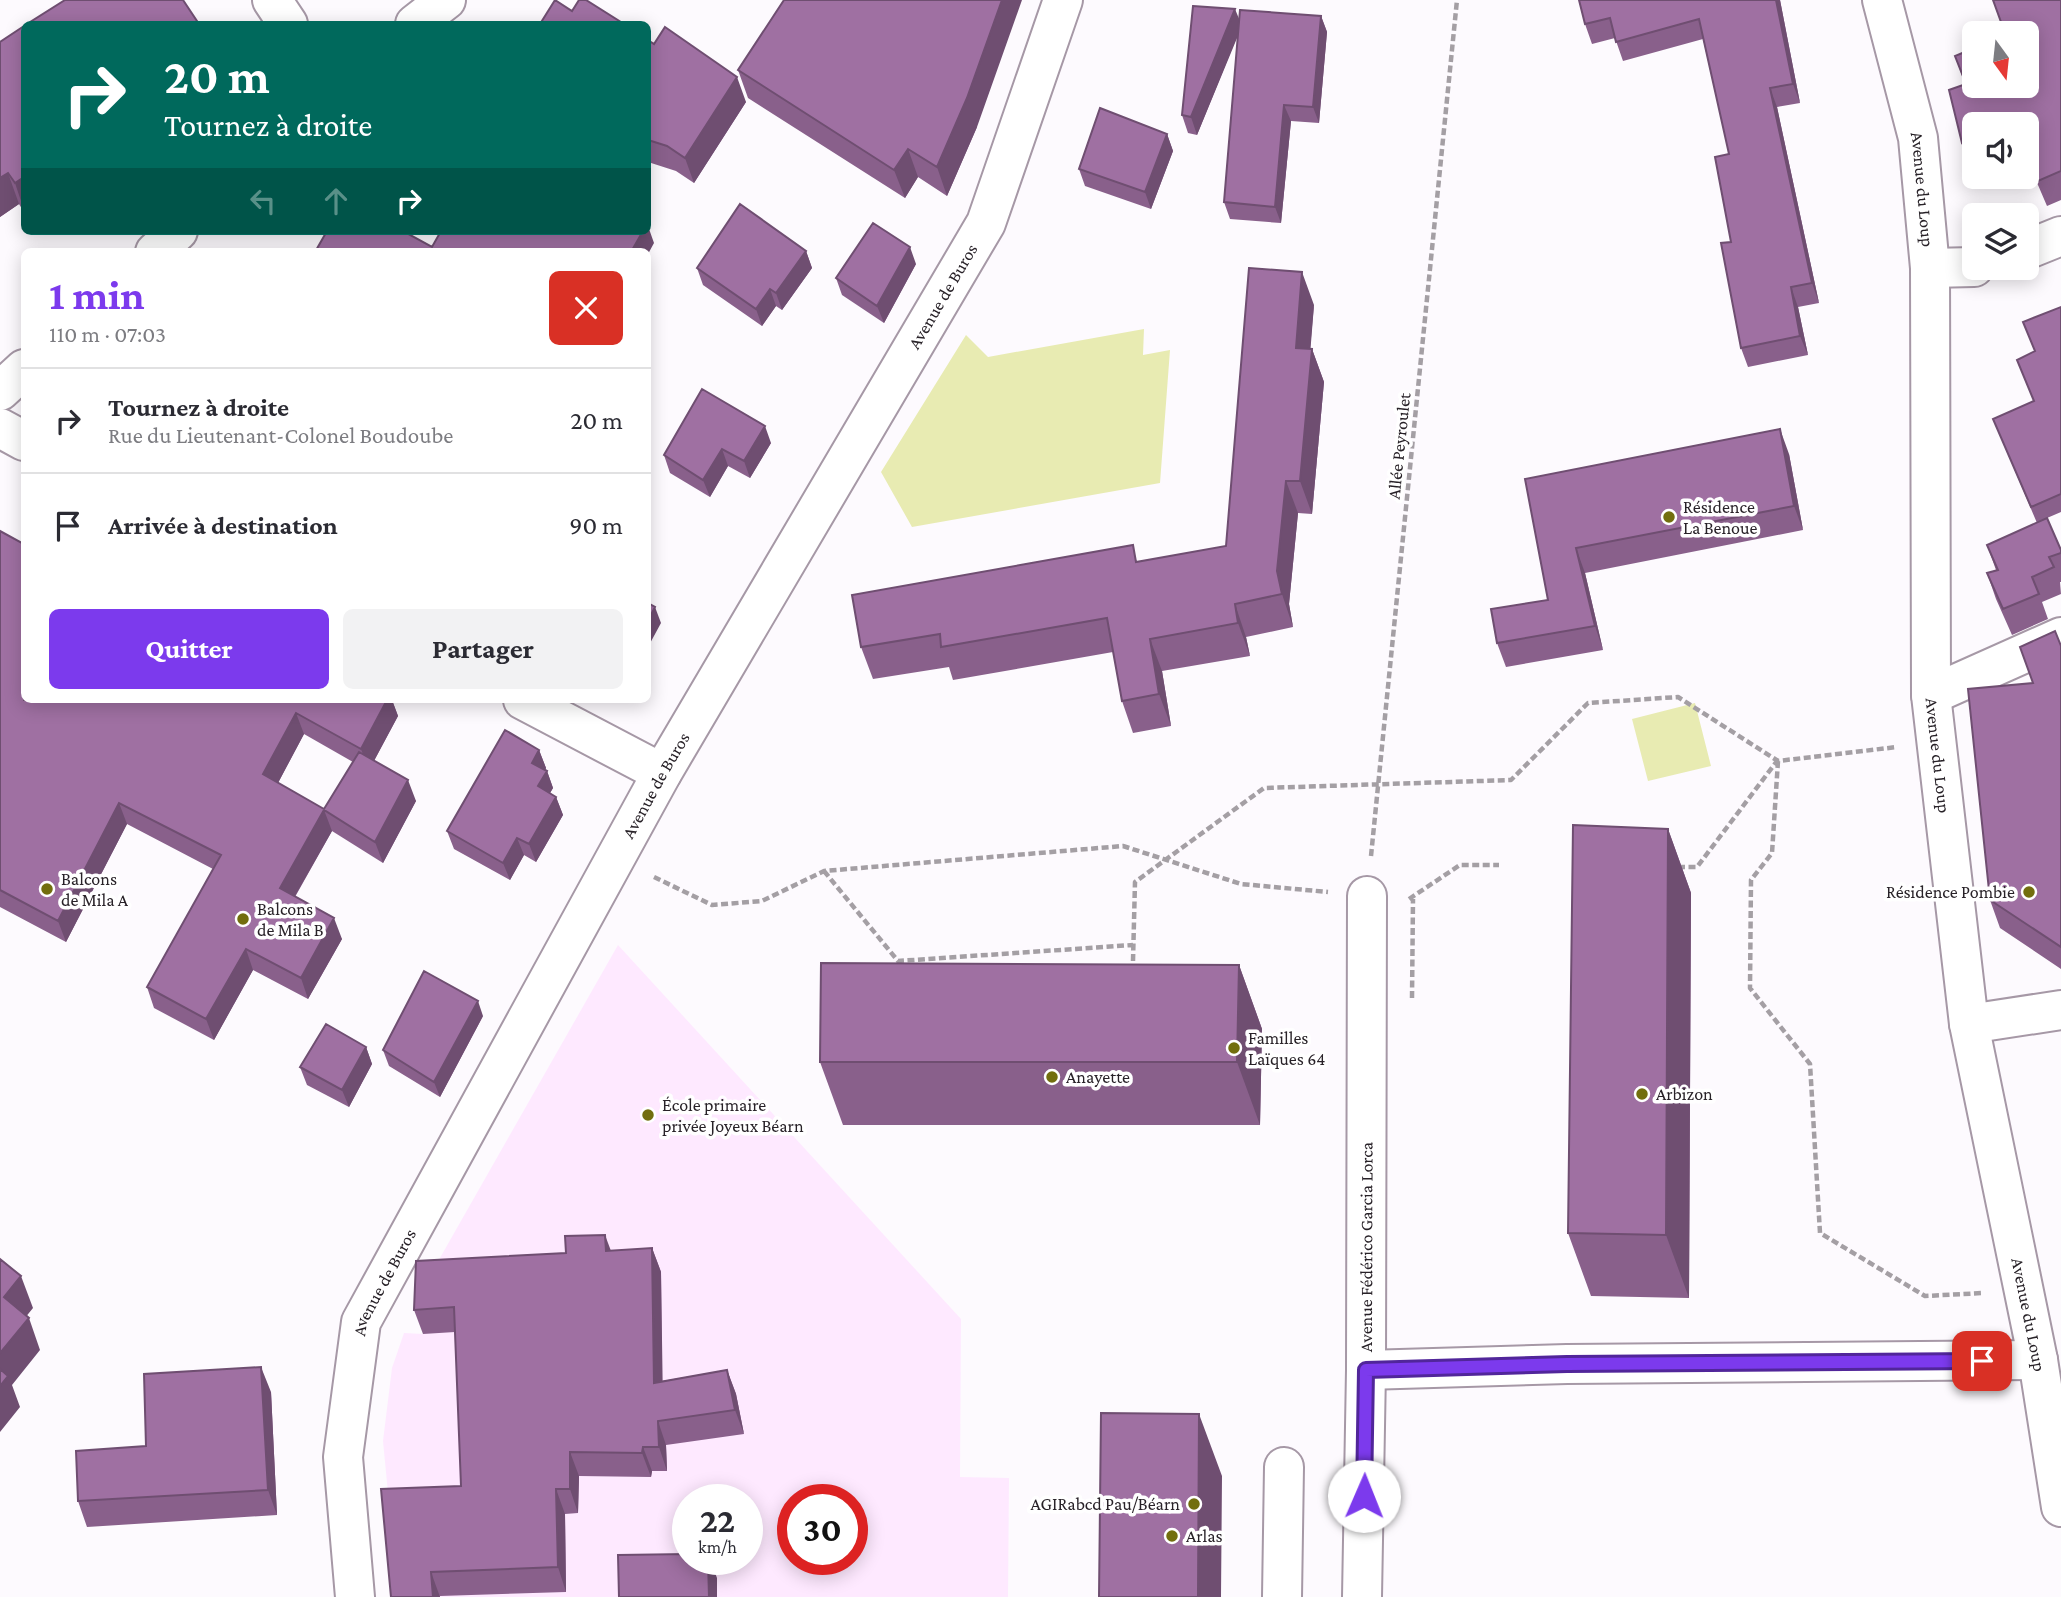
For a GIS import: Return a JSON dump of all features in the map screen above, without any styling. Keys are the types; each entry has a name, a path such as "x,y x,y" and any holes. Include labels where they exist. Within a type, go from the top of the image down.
{"street":[{"path":"272,0 286,21"},
{"path":"419,21 446,0"},
{"name":"Avenue de Buros","path":"355,1597 344,1457 361,1322 662,773 986,223 1063,0"},
{"name":"Avenue du Loup","path":"1882,0 1918,138 1930,268 1931,695 1969,1024 2038,1360 2061,1507"},
{"path":"159,248 174,235"},
{"path":"2039,245 2061,236"},
{"path":"1930,268 1962,267"},
{"path":"0,391 21,372"},
{"path":"0,428 21,439"},
{"path":"1931,695 2061,637"},
{"path":"529,703 662,773"},
{"name":"Avenue Fédérico Garcia Lorca","path":"1362,1597 1366,1370 1367,896"},
{"path":"1969,1024 2061,1010"},
{"path":"1366,1370 1567,1364 2038,1360"},
{"path":"1282,1597 1284,1467"}],"path":[{"name":"Allée Peyroulet","path":"1367,896 1457,0"},
{"path":"1133,961 1135,882 1264,788 1379,782 1511,780 1588,703 1678,698 1778,761 1936,742"},
{"path":"1672,867 1697,867 1778,761"},
{"path":"1778,761 1772,853 1751,880 1750,988 1810,1064 1820,1233 1924,1296 1989,1293"},
{"path":"615,859 712,905 762,901 824,870 1123,846 1241,884 1367,896"},
{"path":"1413,899 1460,864 1499,865"},
{"path":"824,870 898,961 1133,946"}],"shaded area":[{"name":"École primaire privée Joyeux Béarn","path":"618,945 961,1319 960,1477 1009,1478 1008,1597 398,1597 383,1441 392,1368 404,1333 423,1334 424,1286"}],"green space":[{"path":"1144,329 1143,355 1170,350 1160,483 912,527 881,472 966,335 988,357"},
{"path":"1695,703 1711,766 1648,781 1632,719"}],"building":[{"path":"65,0 183,0 197,21 32,21"},
{"path":"555,0 572,11 579,0 586,0 619,21 542,21"},
{"path":"784,0 1002,0 967,98 937,167 908,149 894,170 738,70"},
{"path":"1579,0 1776,0 1793,84 1770,88 1812,283 1791,287 1800,336 1741,348 1721,243 1731,242 1715,157 1729,154 1699,19 1616,42 1610,18 1585,24"},
{"path":"1993,0 2061,0 2061,171 2039,181 2039,112 1962,112 1962,143 1949,90 1962,85 1962,98 2039,98 2039,21 2001,21"},
{"path":"1193,6 1235,9 1191,117 1182,115"},
{"path":"1240,10 1321,16 1313,107 1284,105 1275,207 1224,202"},
{"path":"665,27 737,77 685,158 667,146 651,141 651,42 654,44"},
{"path":"21,28 21,179 15,183 8,173 0,178 0,42"},
{"path":"1962,53 1962,74 1955,56"},
{"path":"1100,108 1167,134 1145,192 1079,169"},
{"path":"740,204 806,251 776,293 770,289 756,309 697,268"},
{"path":"873,223 910,247 877,306 836,278"},
{"path":"325,235 410,235 432,247 439,235 641,235 633,248 317,248"},
{"path":"1249,268 1302,272 1296,348 1312,349 1300,481 1286,481 1277,571 1282,594 1235,604 1238,623 1150,639 1159,694 1122,701 1107,618 941,647 940,634 861,647 852,595 1133,545 1136,562 1226,546"},
{"path":"2061,307 2061,494 2031,507 1993,419 2034,401 2017,360 2035,351 2023,322"},
{"path":"702,389 765,426 744,461 722,449 703,480 664,455"},
{"path":"1780,429 1794,506 1576,548 1595,626 1497,643 1491,609 1548,600 1525,479"},
{"path":"2047,518 2061,553 2049,557 2054,567 2032,577 2039,594 2003,609 1987,573 1998,570 1987,545"},
{"path":"0,531 21,542 21,703 385,703 361,749 296,713 263,774 324,809 359,752 408,780 375,842 324,810 280,888 334,918 301,978 246,949 206,1019 147,987 221,855 119,803 58,921 0,890"},
{"path":"2055,631 2061,646 2061,947 1990,900 1968,689 2033,683 2020,647"},
{"path":"505,730 539,750 532,763 547,771 538,786 556,797 529,844 517,838 503,863 447,831"},
{"name":"Arbizon","path":"1573,825 1668,829 1666,1235 1568,1233"},
{"path":"821,963 1239,965 1237,1062 820,1062"},
{"path":"424,971 478,1001 434,1082 383,1050"},
{"path":"326,1024 366,1047 342,1090 300,1067"},
{"path":"605,1235 606,1251 652,1248 654,1383 727,1370 735,1410 658,1421 659,1447 643,1447 642,1453 570,1452 570,1489 556,1489 558,1567 431,1572 433,1597 391,1597 381,1489 461,1486 454,1307 414,1310 416,1261 566,1253 565,1236"},
{"path":"0,1259 21,1276 4,1297 29,1318 0,1353"},
{"path":"261,1367 268,1490 78,1501 76,1451 146,1446 144,1374"},
{"path":"0,1369 8,1376 0,1386"},
{"path":"1101,1413 1199,1414 1198,1597 1099,1597"},
{"path":"672,1554 672,1575 708,1575 709,1597 619,1597 618,1555"}],"place":[{"name":"Résidence La Benoue","path":"1669,517"},
{"name":"Balcons de Mila A","path":"47,889"},
{"name":"Résidence Pombie","path":"2029,892"},
{"name":"Balcons de Mila B","path":"243,919"},
{"name":"Familles Laïques 64","path":"1234,1048"},
{"name":"Anayette","path":"1052,1077"},
{"name":"Arbizon","path":"1642,1094"},
{"name":"École primaire privée Joyeux Béarn","path":"648,1115"},
{"name":"AGIRabcd Pau/Béarn","path":"1194,1504"},
{"name":"Arlas","path":"1172,1536"}],"route":[{"path":"1364,1496 1366,1370 1567,1364 1982,1361"}]}
